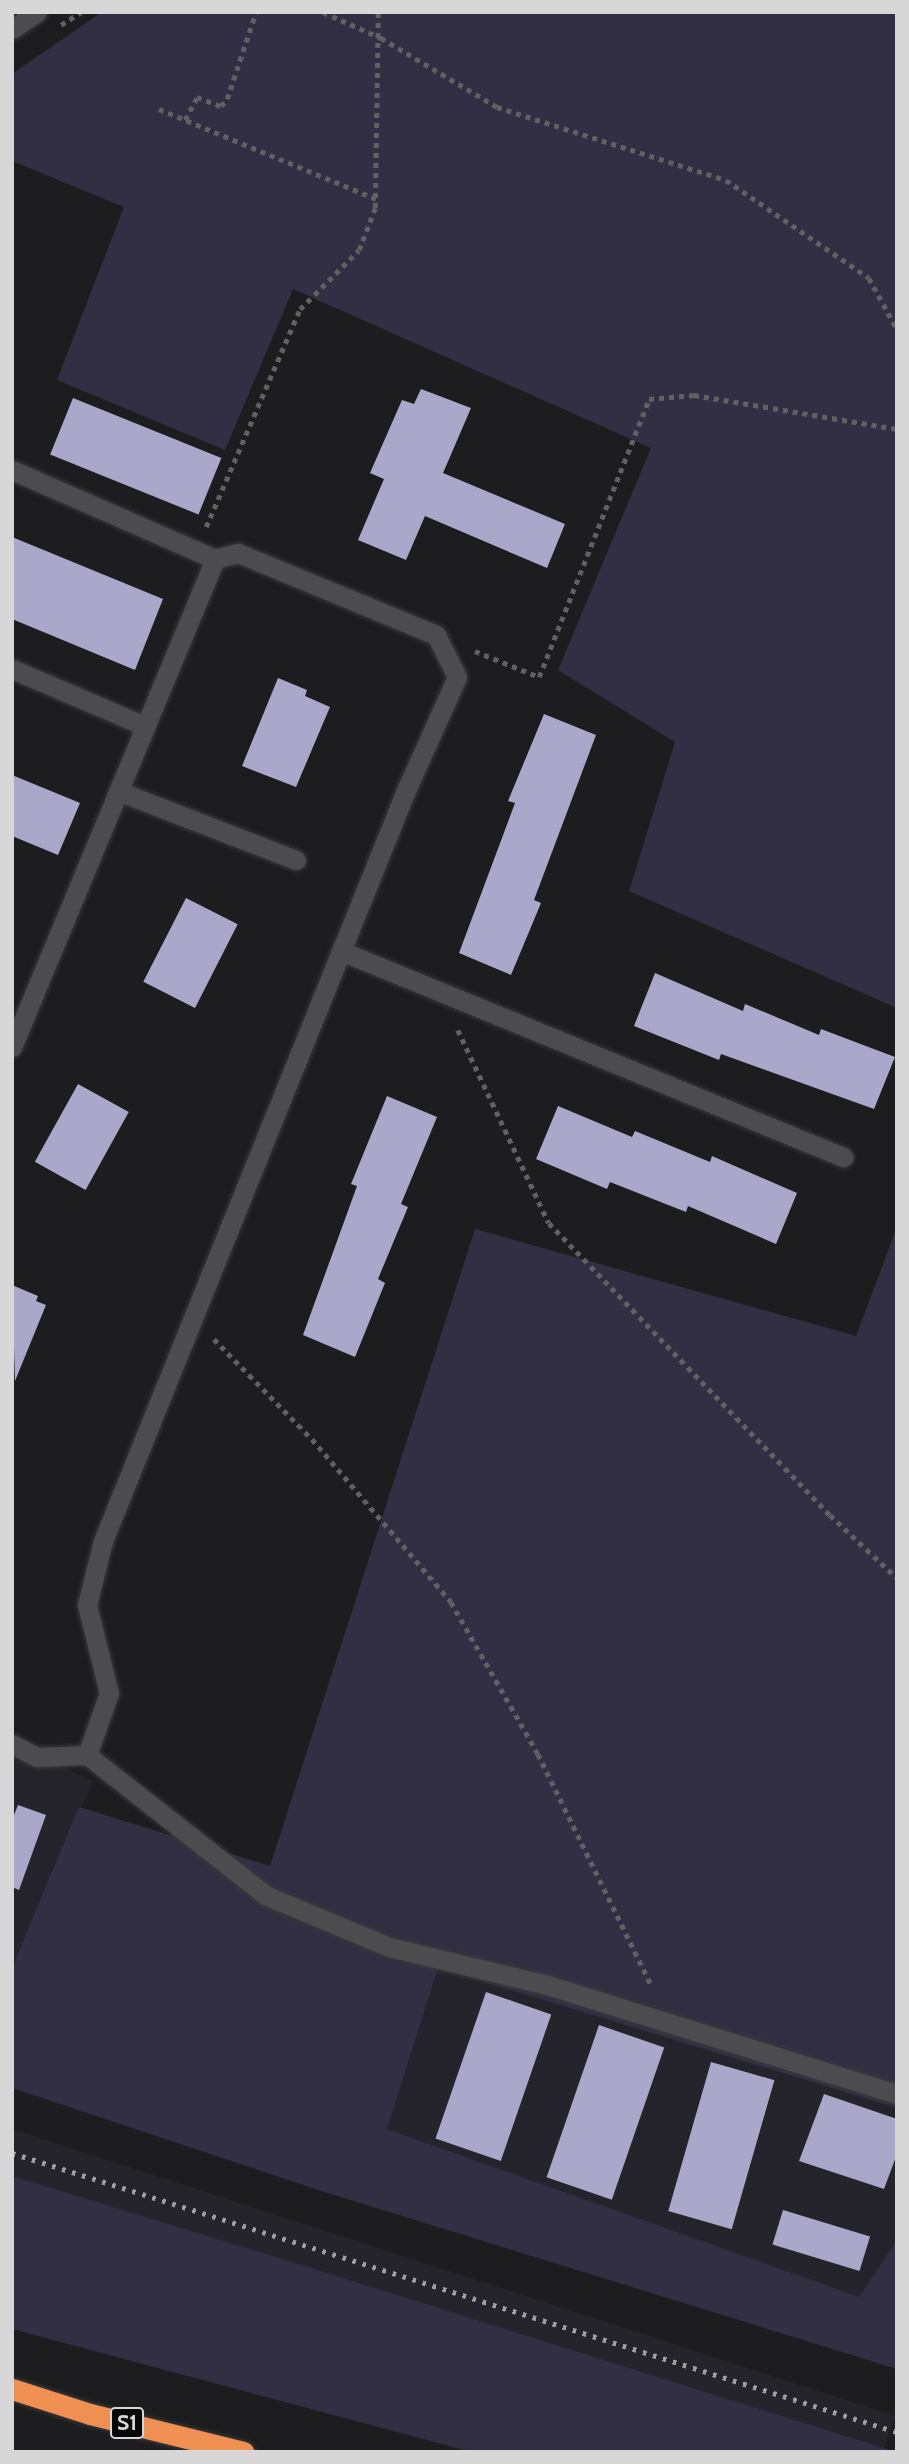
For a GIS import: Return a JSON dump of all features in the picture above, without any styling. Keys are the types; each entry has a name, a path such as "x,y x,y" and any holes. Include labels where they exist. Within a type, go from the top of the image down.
{"highway":[{"name":"S1","path":"12,2389 90,2414 243,2452"}],"street":[{"path":"12,29 37,12"},
{"path":"12,470 215,559 238,553 436,635 457,677 341,951 103,1541 87,1605 109,1693 87,1755"},
{"path":"12,1047 215,559"},
{"path":"12,669 145,726"},
{"path":"118,791 296,860"},
{"path":"341,951 843,1157"},
{"path":"12,1744 37,1757 87,1755 267,1896 389,1947 547,1985 897,2094"}],"path":[{"path":"184,120 197,97 221,106 227,99 256,12"},
{"path":"323,12 381,38 497,107 726,180 869,278 897,329"},
{"path":"196,551 300,309 359,250 376,199 381,38 378,12"},
{"path":"159,109 376,199"},
{"path":"436,635 540,677 649,399 694,395 897,429"},
{"path":"440,992 550,1223 820,1505 897,1578"},
{"path":"193,1319 312,1439 451,1602 538,1754 669,2022"}],"shaded area":[{"path":"102,12 897,12 897,1008 629,891 675,742 558,670 651,448 293,289 225,450 57,380 124,207 12,161 12,74"},
{"path":"897,1227 897,2108 438,1968 387,2129 859,2297 897,2240 897,2369 328,2193 12,2088 12,1968 79,1807 270,1866 475,1229 856,1336"},
{"path":"12,1742 93,1781 12,1968"},
{"path":"438,1968 897,2108 897,2240 859,2298 387,2129"},
{"path":"12,2129 895,2416 883,2452 854,2452 12,2178"},
{"path":"12,2176 896,2452 472,2452 12,2329"}],"building":[{"path":"421,389 471,408 443,473 565,524 547,568 425,516 406,560 358,540 384,479 370,473 402,400 414,404"},
{"path":"73,398 221,458 198,514 50,455"},
{"path":"12,537 163,599 135,670 12,619"},
{"path":"278,678 307,690 305,696 330,707 296,787 242,766"},
{"path":"544,714 596,735 534,900 541,903 511,975 459,953 515,803 508,801"},
{"path":"12,775 80,803 58,855 12,836"},
{"path":"186,898 238,924 195,1008 143,982"},
{"path":"655,973 743,1011 745,1004 819,1035 821,1029 895,1057 874,1109 721,1054 719,1060 634,1026"},
{"path":"78,1084 129,1112 86,1190 35,1162"},
{"path":"387,1096 437,1117 401,1204 408,1207 378,1279 385,1283 355,1357 303,1335 357,1186 351,1184"},
{"path":"558,1106 632,1137 635,1131 710,1162 712,1156 797,1193 776,1244 688,1206 686,1212 610,1182 607,1189 536,1159"},
{"path":"12,1285 38,1296 36,1301 46,1305 15,1381"},
{"path":"18,1805 46,1815 19,1890 12,1887 12,1820"},
{"path":"486,1992 551,2014 501,2161 436,2139"},
{"path":"599,2025 664,2047 612,2200 547,2177"},
{"path":"711,2062 774,2080 732,2229 668,2211"},
{"path":"824,2094 897,2119 897,2154 884,2189 799,2161"},
{"path":"783,2210 870,2237 859,2271 772,2244"}],"railway":[{"path":"12,2153 897,2432"}]}
